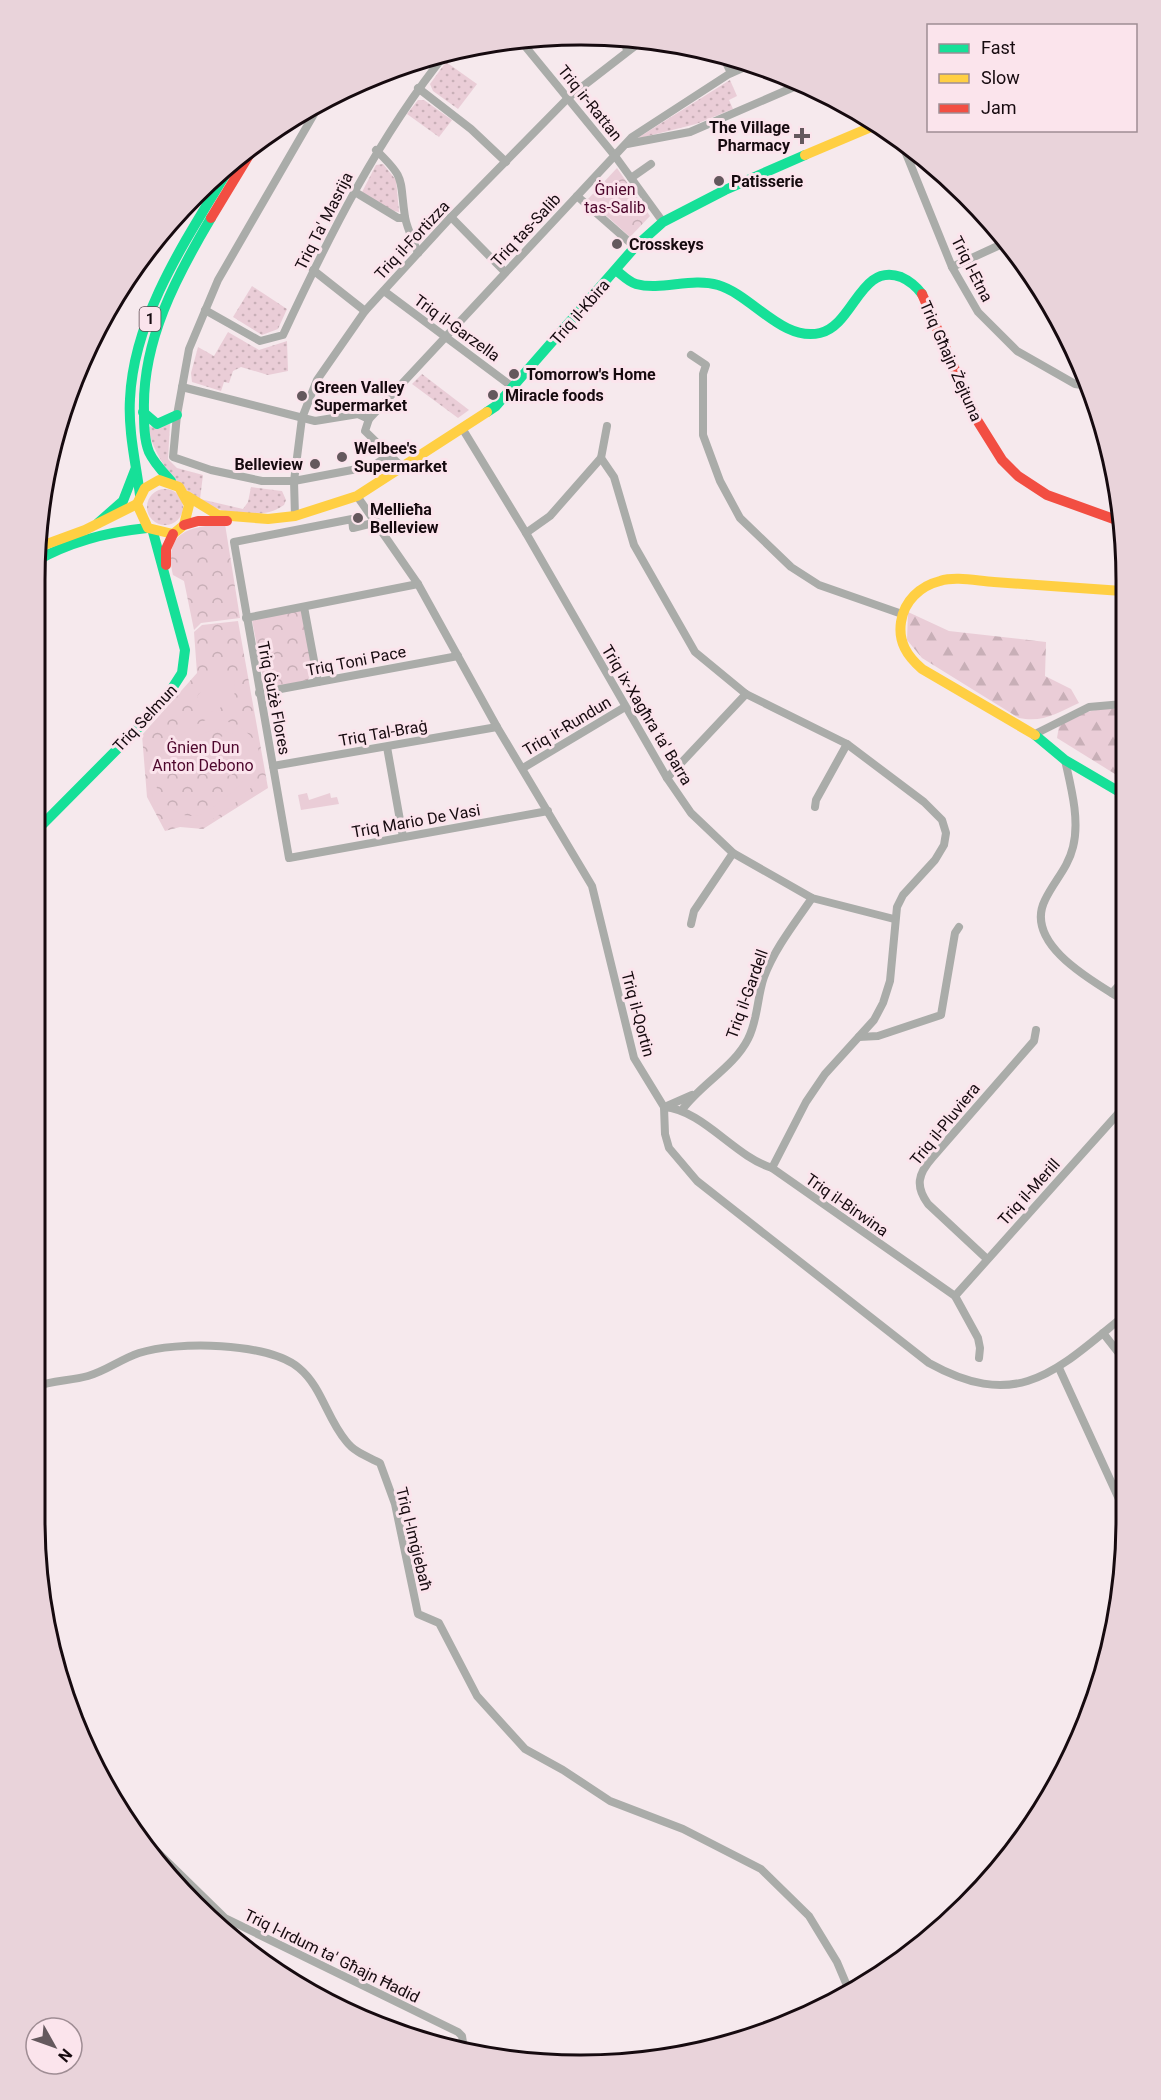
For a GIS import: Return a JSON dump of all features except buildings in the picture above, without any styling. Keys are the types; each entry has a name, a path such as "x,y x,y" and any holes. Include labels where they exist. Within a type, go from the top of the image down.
{"main road":[{"name":"Triq il-Kbira","path":"184,525 198,521 284,522 295,516 357,495 496,406 635,248 663,222 771,165 867,128"},
{"name":"1","path":"187,496 171,481 151,456 142,412 143,378 154,337 169,299 245,164"},
{"name":"1","path":"150,530 142,521 139,499 129,399 133,372 142,341 175,261 219,185"},
{"name":"Triq Għajn Żejtuna","path":"617,271 634,284 643,286 696,281 721,286 793,331 808,334 834,328 843,319 864,286 872,279 894,275 907,280 925,299 982,429 1016,476 1038,491 1112,518"},
{"path":"142,412 157,424 177,415"},
{"path":"98,524 123,501 136,467"},
{"path":"46,544 98,524 139,499 152,482 171,481"},
{"name":"Triq il-Kbira","path":"187,496 206,510 218,515 268,519 295,516"},
{"path":"46,554 90,537 150,530 173,534 184,525 189,515 187,496"},
{"name":"Triq Selmun","path":"45,822 162,704 185,669 185,650 166,577 150,530"},
{"name":"Triq Selmun","path":"166,577 166,549 173,534"},
{"path":"1116,591 948,579 933,581 920,590 909,601 902,615 902,642 907,656 922,669 1035,734 1065,760 1116,790"}],"street":[{"name":"Triq ir-Rattan","path":"527,48 569,97 663,222"},
{"name":"Triq il-Fortizza","path":"295,516 294,481 302,418 317,380 365,311 451,217 569,97 631,48"},
{"name":"Triq Ta' Masrija","path":"205,310 260,341 283,335 313,270 376,150 437,64"},
{"path":"727,65 731,73"},
{"name":"Triq tas-Salib","path":"369,418 625,144 674,108 740,69"},
{"path":"418,88 471,129 506,162"},
{"path":"625,144 690,132 791,88"},
{"path":"312,118 218,280 189,349 177,415 173,457 211,470 262,481 294,481 373,466 389,455"},
{"path":"376,150 400,177 405,195 405,218 418,253"},
{"name":"Triq l-Etna","path":"908,157 952,267 978,312 1017,351 1078,385"},
{"path":"631,178 651,164"},
{"path":"355,192 398,218 405,218"},
{"path":"577,196 635,248"},
{"path":"451,217 506,272"},
{"path":"952,267 998,246"},
{"path":"313,270 365,311"},
{"name":"Triq il-Garzella","path":"384,291 514,388"},
{"path":"691,355 706,365 703,374 703,435 720,481 740,518 776,555 819,585 902,615"},
{"path":"182,387 315,421 358,414 369,418 365,430 402,467"},
{"path":"526,533 550,516 602,458 607,426"},
{"name":"Triq ix-Xagħra ta' Barra","path":"462,428 526,533 667,778 691,813 733,853 812,898 894,919"},
{"path":"602,458 614,477 634,545 695,652 746,694 847,744 924,802 942,820 946,833 944,845 935,860 903,895 894,919 895,949 890,981 880,1009 859,1037 825,1074 806,1102 772,1168"},
{"name":"Triq il-Qortin","path":"357,495 418,584 497,727 592,886 634,1058 664,1107 665,1134 669,1148 697,1180 929,1363 947,1372 995,1385 1014,1385 1044,1377 1059,1368 1116,1322"},
{"name":"Triq Ġużè Flores","path":"289,858 234,542 352,519 353,528 377,522"},
{"path":"246,618 418,584"},
{"path":"304,607 318,682"},
{"name":"Triq Toni Pace","path":"260,693 458,656"},
{"path":"667,778 746,694"},
{"path":"1035,734 1089,707 1116,705"},
{"name":"Triq ir-Rundun","path":"523,768 625,707"},
{"name":"Triq Tal-Braġ","path":"273,766 497,727"},
{"path":"814,807 847,744"},
{"path":"387,747 403,837"},
{"path":"1065,760 1076,831 1067,866 1044,901 1041,917 1044,934 1073,967 1116,995"},
{"name":"Triq Mario De Vasi","path":"289,858 548,811"},
{"path":"691,924 694,911 733,853"},
{"name":"Triq il-Gardell","path":"682,1110 698,1091 736,1057 748,1040 764,976 778,948 812,898"},
{"path":"859,1037 878,1036 941,1015 955,933 959,927"},
{"path":"1112,993 1116,989"},
{"name":"Triq il-Pluviera","path":"987,1258 928,1204 921,1195 919,1176 1034,1041 1036,1030"},
{"name":"Triq il-Gardell","path":"664,1107 698,1091"},
{"name":"Triq il-Birwina","path":"664,1107 682,1110 763,1165 772,1168 955,1296 978,1338 981,1348 979,1358"},
{"name":"Triq il-Merill","path":"955,1296 1116,1116"},
{"path":"1103,1333 1116,1349"},
{"name":"Triq l-Imġiebaħ","path":"45,1385 88,1376 138,1354 202,1346 236,1347 258,1351 285,1359 299,1368 310,1379 345,1440 354,1450 380,1463 395,1504 418,1614 439,1623 477,1696 525,1749 563,1770 610,1801 683,1829 761,1869 809,1916 837,1962 846,1984"},
{"path":"1059,1368 1116,1488"},
{"name":"Triq l-Irdum ta' Għajn Ħadid","path":"169,1862 225,1918 458,2032 462,2036 463,2042"}],"green space":[{"path":"446,62 477,84 458,109 433,91 430,84"},
{"path":"730,80 737,96 729,100 733,109 696,124 636,139"},
{"path":"418,100 424,100 452,120 439,137 407,114"},
{"path":"383,164 396,180 399,212 388,210 361,194 376,165"},
{"name":"Ġnien tas-Salib","path":"617,168 650,216 630,237 588,199"},
{"path":"252,286 287,309 278,329 262,335 233,317"},
{"path":"228,332 259,350 287,341 288,371 268,375 241,367 233,371 229,383 224,382 221,391 192,382 191,373 198,347 214,356"},
{"path":"422,374 469,410 458,418 412,384"},
{"path":"170,424 168,459 177,468 203,475 200,499 243,509 248,502 251,487 282,491 286,500 284,505 276,510 249,514 230,512 197,499 171,475 153,444 147,427"},
{"path":"165,489 178,494 183,507 178,520 165,525 152,520 147,507 152,494"},
{"path":"225,524 240,618 201,623 194,630 184,581 173,575 172,549 176,540 190,530"},
{"path":"301,610 313,671 308,680 265,689 252,620"},
{"path":"908,612 949,631 1046,642 1045,676 1071,689 1079,703 1043,718 1019,718 922,658 907,640"},
{"name":"Ġnien Dun Anton Debono","path":"238,621 268,788 203,829 180,827 165,831 147,797 142,735 197,673 194,632 202,625"},
{"path":"222,673 234,679 235,693 217,711 207,712 199,706 197,696 214,677"},
{"path":"1104,708 1116,709 1116,775 1057,738 1059,726 1083,713"},
{"path":"208,719 233,724 252,738 258,748 260,759 259,772 253,785 244,795 213,819 200,825 190,826 173,820 159,808 152,794 150,780 161,754 170,743","holes":["221,729 235,735 250,752 248,768 239,785 205,813 189,816 170,808 158,791 156,782 157,772 163,763 206,732"]},
{"path":"224,736 232,775 209,779 201,741"},
{"path":"307,793 309,800 330,793 331,798 337,797 339,804 301,810 298,795"}],"traffic: fast":[{"path":"487,412 496,406 635,247 663,222 725,190 805,155"},
{"path":"140,495 131,435 130,399 134,367 153,305 167,275 219,186"},
{"path":"171,481 153,460 146,442 145,385 155,335 164,310 185,263 211,218"},
{"path":"617,271 633,283 646,286 697,282 718,285 731,290 780,324 793,331 806,334 820,333 832,328 866,286 876,278 887,275 901,277 913,284 922,294"},
{"path":"143,412 157,424 177,415"},
{"path":"98,523 123,501 135,470"},
{"path":"46,556 90,538 147,528"},
{"path":"45,822 162,704 182,673 185,650 153,532"},
{"path":"1035,735 1065,760 1116,790"}],"traffic: slow":[{"path":"805,155 867,129"},
{"path":"187,496 218,515 268,519 295,516 357,496 487,412"},
{"path":"159,480 179,487 189,505 184,525 173,534 148,528 137,504 145,488 159,480"},
{"path":"46,544 85,530 137,504"},
{"path":"1035,735 917,664 908,654 902,642 900,629 909,601 933,583 953,579 1116,591"}],"traffic: jam":[{"path":"211,218 243,166"},
{"path":"922,294 977,420 1002,460 1018,476 1047,495 1112,518"},
{"path":"184,525 198,521 227,521"},
{"path":"166,565 166,549 173,534"}],"place":[{"name":"The Village Pharmacy","path":"802,136"},
{"name":"Patisserie","path":"719,181"},
{"name":"Crosskeys","path":"617,244"},
{"name":"Tomorrow's Home","path":"514,374"},
{"name":"Miracle foods","path":"493,395"},
{"name":"Green Valley Supermarket","path":"302,396"},
{"name":"Welbee's Supermarket","path":"342,457"},
{"name":"Belleview","path":"315,464"},
{"name":"Mellieħa Belleview","path":"358,518"}]}
